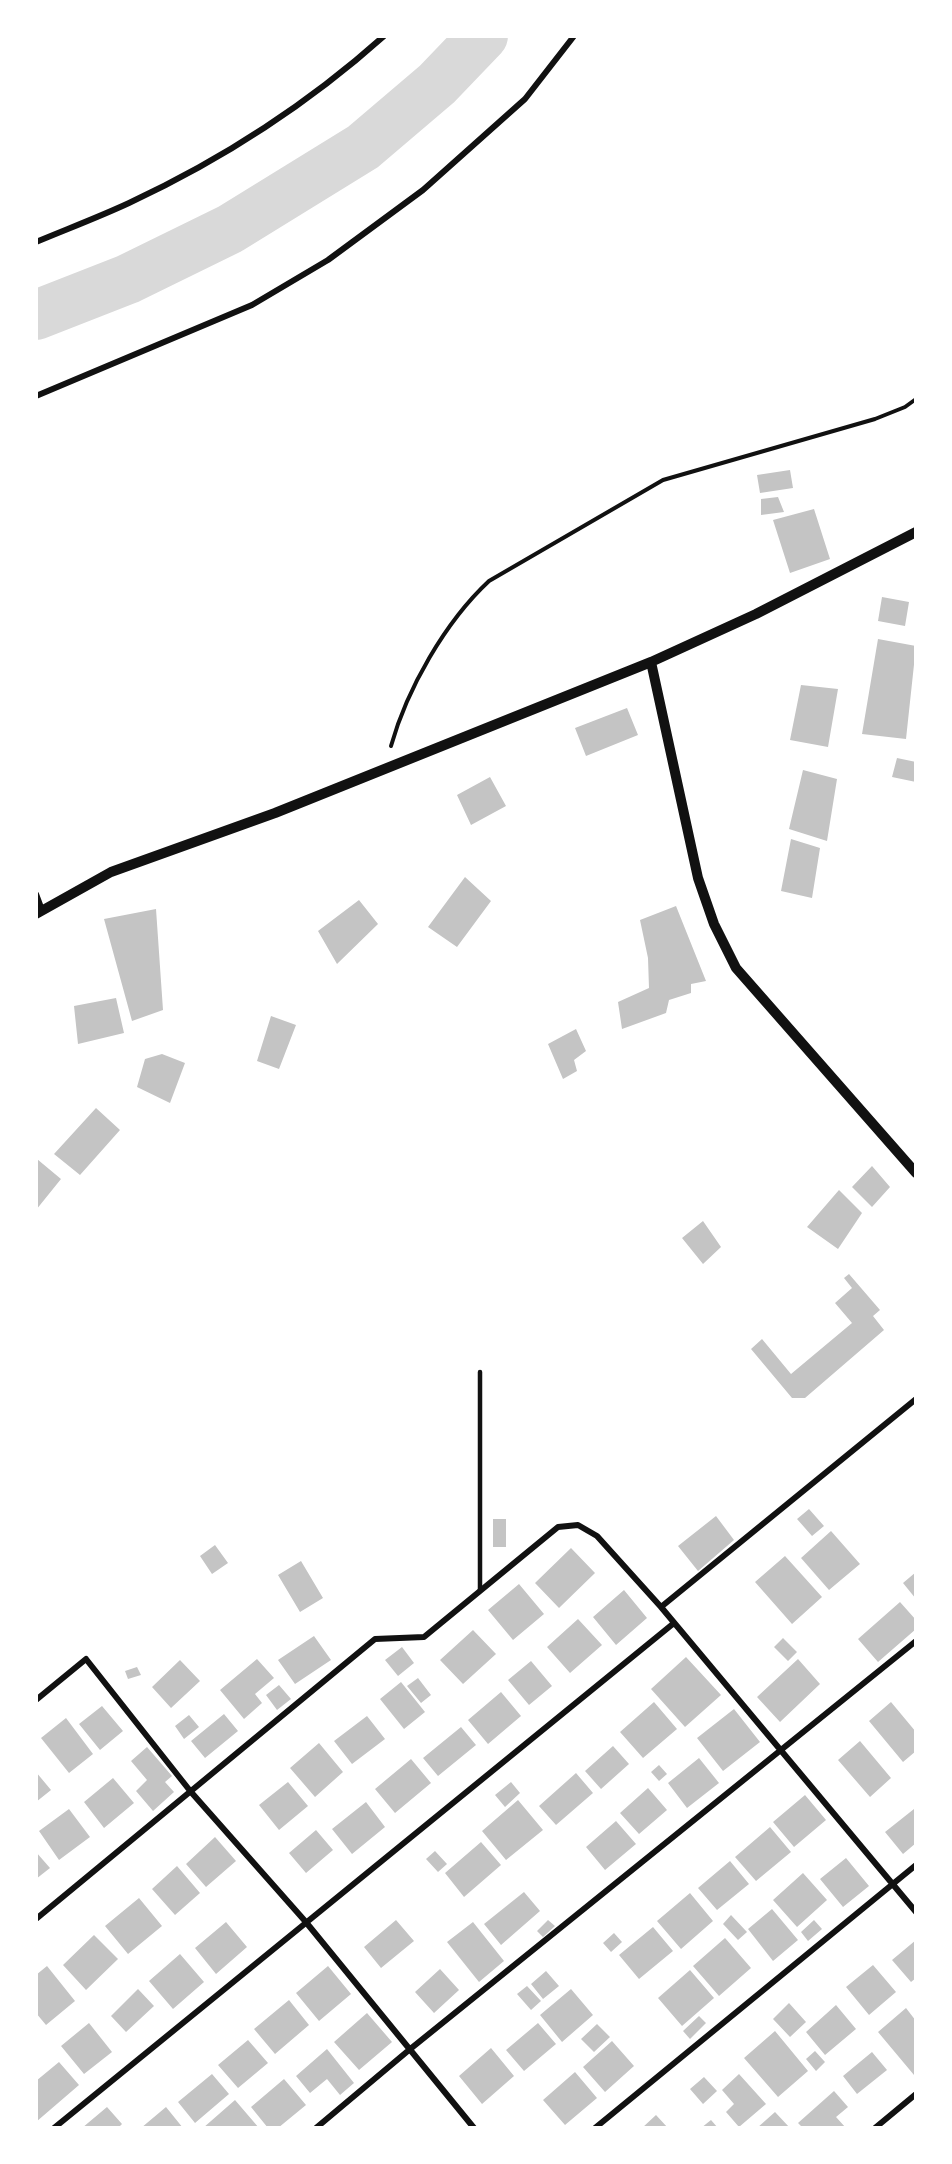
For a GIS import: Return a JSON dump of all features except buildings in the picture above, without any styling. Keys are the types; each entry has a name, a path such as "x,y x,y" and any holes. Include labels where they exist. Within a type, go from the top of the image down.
{"street":[{"path":"36,242 129,203 220,155 299,104 354,63 384,36"},
{"path":"36,396 252,305 328,260 423,190 525,99 574,36"},
{"path":"36,894 39,912 111,872 384,771 651,662 756,614 916,532"},
{"path":"651,662 698,878 714,924 736,968 916,1173"},
{"path":"661,1607 916,1399"},
{"path":"36,1919 375,1639 424,1638 558,1527 578,1525 597,1536 661,1607 916,1912"},
{"path":"54,2128 305,1921 674,1623"},
{"path":"316,2128 409,2050 916,1641"},
{"path":"36,1700 86,1659 191,1792 305,1921 474,2128"},
{"path":"595,2128 916,1865"},
{"path":"875,2128 916,2094"}],"lane":[{"path":"480,1372 480,1590"}],"path":[{"path":"384,771 395,730 421,675 447,629 469,600 489,581 663,480 875,419 905,407 916,399"}],"waterway":[{"path":"36,315 128,279 230,229 363,147 437,84 483,36"}]}
